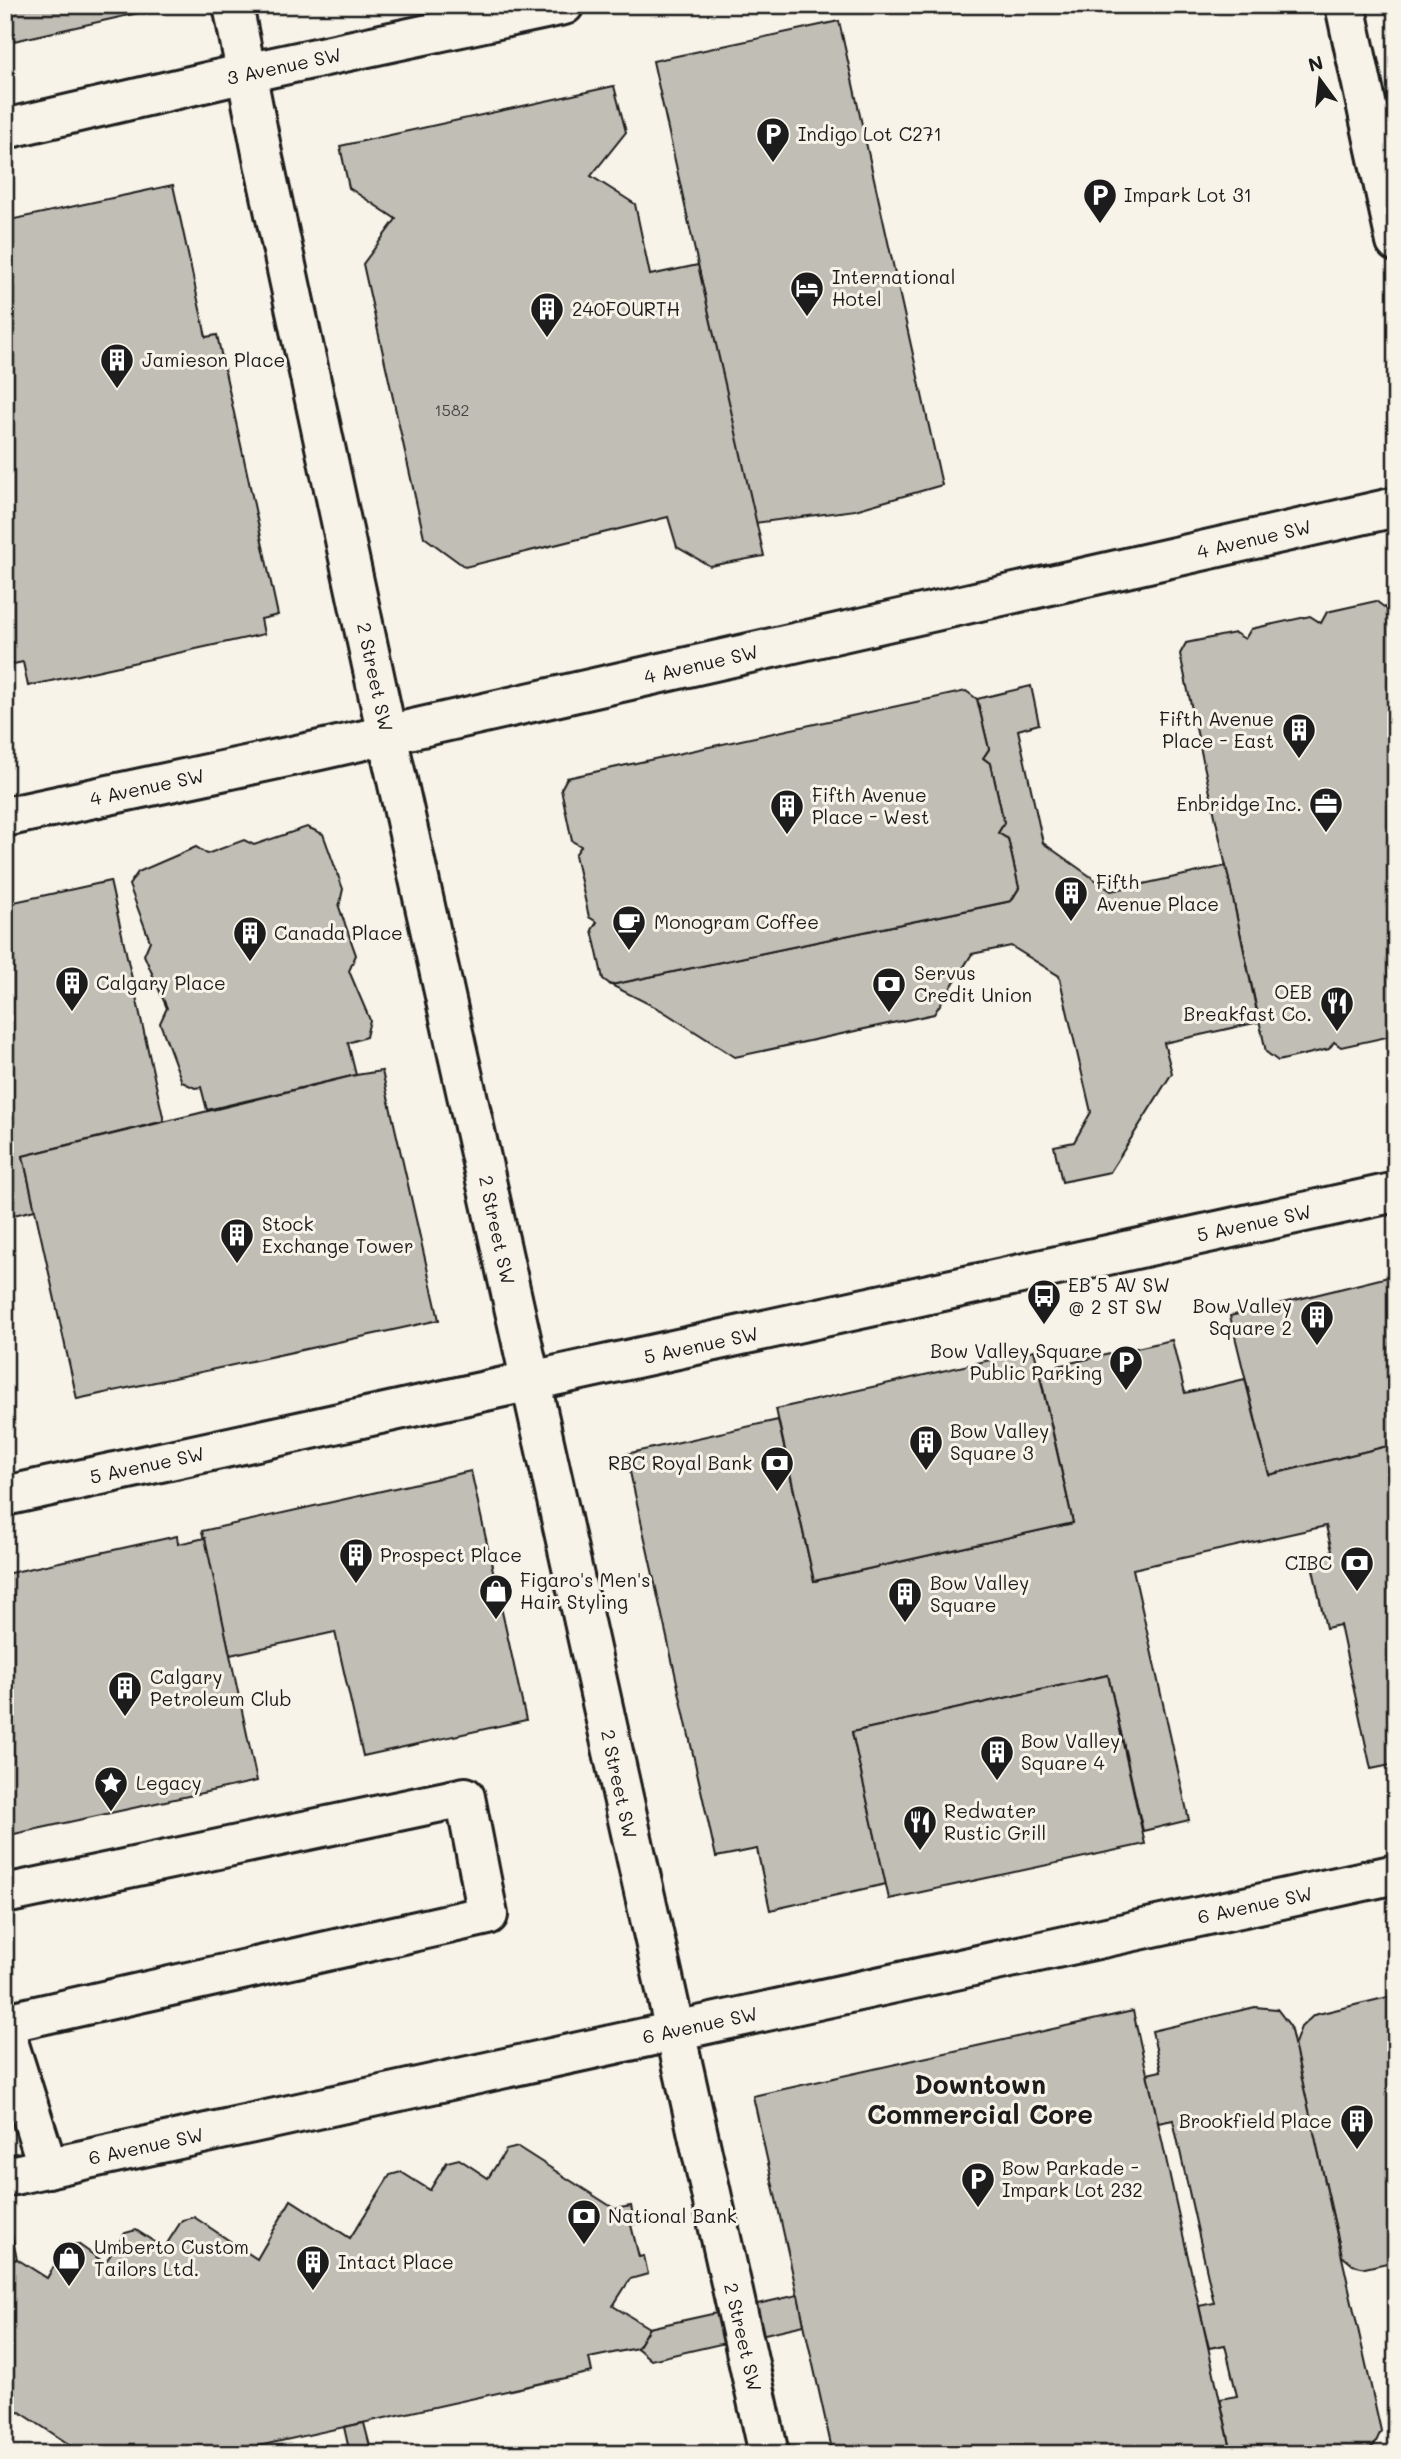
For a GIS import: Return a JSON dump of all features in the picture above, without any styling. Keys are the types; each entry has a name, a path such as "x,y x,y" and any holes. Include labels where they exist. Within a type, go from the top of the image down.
{"main road":[{"name":"2 Street SW","path":"233,5 387,735 769,2454"},
{"name":"3 Avenue SW","path":"5,129 246,73 564,5"},
{"path":"1345,5 1396,242"},
{"name":"4 Avenue SW","path":"5,817 387,735 1396,507"},
{"name":"5 Avenue SW","path":"5,1496 1396,1192"},
{"path":"5,1894 465,1797 488,1915 5,2023"},
{"name":"6 Avenue SW","path":"5,2177 1396,1874"},
{"path":"5,2032 48,2168"}],"building":[{"path":"5,5 136,5 138,13 5,43"},
{"name":"Indigo Lot C271","path":"839,21 942,485 855,510 755,523 653,61"},
{"name":"240FOURTH","path":"614,86 626,132 591,176 635,204 650,275 698,265 764,556 710,566 677,547 668,517 465,567 424,537 363,264 396,219 349,188 340,146"},
{"name":"Jamieson Place","path":"173,185 206,337 217,335 278,615 261,619 264,634 28,686 23,662 5,666 5,221"},
{"name":"Fifth Avenue Place - East","path":"1376,601 1388,610 1396,644 1396,1035 1341,1047 1334,1042 1329,1049 1278,1061 1266,1052 1180,654 1186,643 1235,633 1245,639 1251,629 1310,616 1321,623 1327,612"},
{"name":"Fifth Avenue Place","path":"1031,686 1039,724 1018,730 1043,843 1111,891 1226,866 1259,1022 1164,1043 1172,1073 1110,1172 1062,1182 1054,1146 1074,1142 1091,1112 1059,976 1011,946 972,954 934,1014 735,1057 661,1010 611,985 1011,901 1019,888 1008,839 998,833 1004,823 991,764 983,758 989,749 977,699"},
{"name":"Fifth Avenue Place - West","path":"966,691 977,699 989,749 983,758 991,764 1004,823 998,833 1008,839 1019,888 1011,901 611,985 603,979 592,930 597,922 589,917 575,855 581,846 572,841 561,789 567,778"},
{"name":"Canada Place","path":"307,827 323,834 343,889 339,907 356,955 349,971 370,1020 366,1037 348,1043 356,1075 207,1110 201,1087 195,1088 182,1082 160,1023 167,1008 144,955 150,941 129,885 138,872 196,847 207,854 244,840 254,845"},
{"name":"Calgary Place","path":"110,881 164,1121 23,1156 35,1210 5,1217 5,904"},
{"name":"Stock Exchange Tower","path":"382,1071 439,1320 77,1399 23,1156"},
{"name":"Bow Valley Square 2","path":"1396,1275 1396,1444 1269,1475 1230,1316"},
{"name":"Bow Valley Square","path":"1172,1340 1185,1393 1245,1379 1269,1475 1396,1444 1396,1764 1371,1769 1340,1625 1326,1628 1311,1560 1333,1555 1326,1526 1133,1569 1189,1820 1143,1831 1108,1675 852,1732 886,1884 770,1910 757,1849 716,1857 626,1454 778,1420 814,1581 1073,1523 1039,1370"},
{"name":"Bow Valley Square 3","path":"1034,1350 1073,1523 814,1581 776,1409"},
{"name":"Prospect Place","path":"471,1471 526,1720 363,1756 335,1632 230,1655 202,1531"},
{"name":"Calgary Petroleum Club","path":"177,1536 178,1544 205,1538 257,1781 5,1836 5,1574"},
{"name":"Bow Valley Square 4","path":"1108,1675 1145,1844 889,1899 852,1732"},
{"name":"Brookfield Place","path":"1396,1995 1396,2261 1365,2268 1353,2265 1342,2256 1294,2046 1301,2027 1314,2015"},
{"path":"1255,2007 1277,2009 1290,2026 1381,2431 1375,2444 1364,2454 1232,2454 1220,2399 1237,2396 1225,2345 1209,2348 1199,2306 1214,2303 1173,2120 1158,2123 1147,2074 1161,2071 1152,2031"},
{"name":"Bow Parkade - Impark Lot 232","path":"1133,2011 1232,2454 833,2454 753,2096"},
{"name":"Intact Place","path":"518,2147 615,2209 631,2206 635,2224 631,2225 639,2257 644,2256 648,2274 630,2279 613,2306 649,2328 637,2348 589,2358 592,2372 222,2454 84,2454 20,2412 5,2415 5,2262 17,2259 47,2278 66,2246 78,2244 105,2263 125,2233 136,2230 164,2248 182,2220 194,2217 257,2259 291,2200 350,2238 390,2175 401,2172 430,2190 447,2162 459,2159 488,2178 506,2150"},
{"path":"5,2204 17,2259 5,2262"},
{"path":"798,2295 804,2325 651,2360 637,2348 649,2328"},
{"path":"364,2423 372,2454 350,2454 344,2427"},
{"path":"5,2425 12,2454 5,2454"}],"place":[{"name":"Indigo Lot C271","path":"773,164"},
{"name":"Impark Lot 31","path":"1100,225"},
{"name":"International Hotel","path":"807,318"},
{"name":"240FOURTH","path":"547,339"},
{"name":"Jamieson Place","path":"117,390"},
{"name":"Fifth Avenue Place - East","path":"1299,760"},
{"name":"Enbridge Inc.","path":"1326,834"},
{"name":"Fifth Avenue Place - West","path":"787,836"},
{"name":"Fifth Avenue Place","path":"1071,923"},
{"name":"Monogram Coffee","path":"629,952"},
{"name":"Canada Place","path":"250,963"},
{"name":"Calgary Place","path":"72,1013"},
{"name":"Servus Credit Union","path":"889,1014"},
{"name":"OEB Breakfast Co.","path":"1337,1033"},
{"name":"Stock Exchange Tower","path":"237,1265"},
{"name":"EB 5 AV SW @ 2 ST SW","path":"1044,1326"},
{"name":"Bow Valley Square 2","path":"1317,1347"},
{"name":"Bow Valley Square Public Parking","path":"1126,1392"},
{"name":"Bow Valley Square 3","path":"926,1472"},
{"name":"RBC Royal Bank","path":"777,1493"},
{"name":"Prospect Place","path":"356,1585"},
{"name":"CIBC","path":"1357,1593"},
{"name":"Figaro's Men's Hair Styling","path":"496,1621"},
{"name":"Bow Valley Square","path":"905,1624"},
{"name":"Calgary Petroleum Club","path":"125,1718"},
{"name":"Bow Valley Square 4","path":"997,1782"},
{"name":"Legacy","path":"111,1813"},
{"name":"Redwater Rustic Grill","path":"920,1852"},
{"name":"Brookfield Place","path":"1357,2151"},
{"name":"Bow Parkade - Impark Lot 232","path":"978,2209"},
{"name":"National Bank","path":"584,2246"},
{"name":"Umberto Custom Tailors Ltd.","path":"69,2288"},
{"name":"Intact Place","path":"313,2292"}],"district":[{"name":"Downtown Commercial Core","path":"980,2100"}]}
